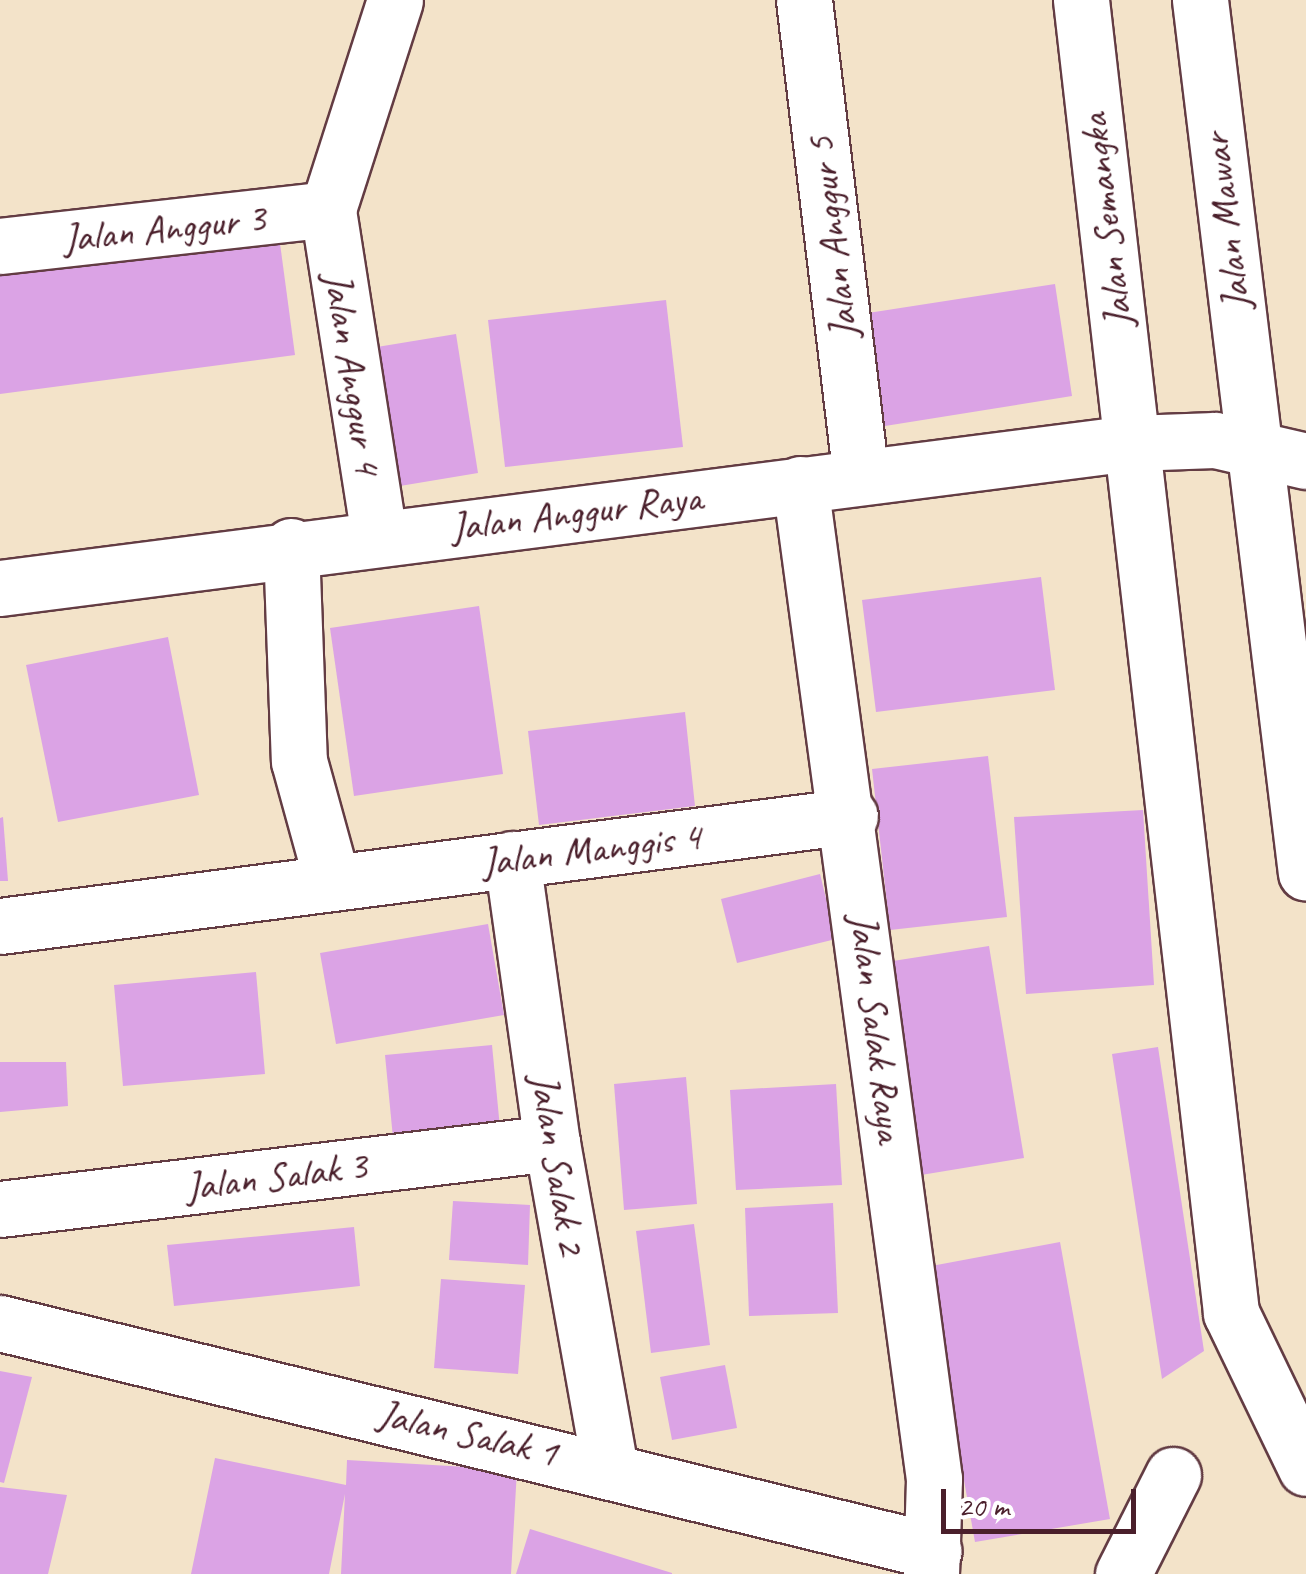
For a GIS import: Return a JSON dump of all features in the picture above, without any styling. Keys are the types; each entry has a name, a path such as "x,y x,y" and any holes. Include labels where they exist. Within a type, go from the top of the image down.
{"street":[{"path":"328,209 395,0"},
{"name":"Jalan Anggur 5","path":"804,0 860,476"},
{"name":"Jalan Semangka","path":"1081,0 1142,442 1231,1313 1306,1468"},
{"name":"Jalan Mawar","path":"1200,0 1234,442 1306,873"},
{"name":"Jalan Anggur 3","path":"0,246 328,209"},
{"name":"Jalan Anggur 4","path":"328,209 378,536"},
{"name":"Jalan Anggur Raya","path":"0,588 290,546 1142,442 1234,442 1306,461"},
{"name":"Jalan Salak Raya","path":"800,484 850,816 931,1459 932,1562"},
{"path":"290,546 299,761 332,880"},
{"name":"Jalan Manggis 4","path":"0,926 332,880 850,816"},
{"name":"Jalan Salak 2","path":"512,859 552,1143 610,1467"},
{"name":"Jalan Salak 3","path":"0,1210 552,1143"},
{"name":"Jalan Salak 1","path":"0,1323 610,1467 932,1562"},
{"path":"1124,1574 1173,1476"}],"building":[{"path":"279,236 295,355 0,394 0,274"},
{"path":"1055,284 1072,396 885,426 868,313"},
{"path":"666,300 683,447 505,467 488,320"},
{"path":"456,334 478,473 400,486 377,347"},
{"path":"1041,577 1055,690 876,712 862,600"},
{"path":"479,606 503,774 354,796 330,628"},
{"path":"168,637 199,795 58,822 26,665"},
{"path":"685,712 695,806 539,825 528,731"},
{"path":"988,756 1007,917 890,930 872,769"},
{"path":"1143,810 1154,985 1026,994 1014,817"},
{"path":"3,817 8,881 0,881"},
{"path":"820,874 836,939 737,963 721,899"},
{"path":"488,924 504,1015 336,1044 320,953"},
{"path":"989,946 1024,1158 915,1176 880,963"},
{"path":"256,972 265,1074 123,1086 114,985"},
{"path":"492,1045 500,1128 393,1138 385,1055"},
{"path":"1158,1047 1204,1351 1162,1379 1112,1054"},
{"path":"0,1062 66,1062 68,1106 0,1112"},
{"path":"686,1077 697,1204 624,1210 614,1084"},
{"path":"836,1084 842,1185 736,1190 730,1090"},
{"path":"453,1201 530,1205 528,1265 449,1260"},
{"path":"833,1203 838,1313 749,1316 745,1208"},
{"path":"694,1224 710,1345 651,1353 636,1231"},
{"path":"354,1227 360,1286 174,1306 167,1245"},
{"path":"1060,1242 1110,1519 975,1542 926,1267"},
{"path":"441,1279 525,1285 518,1374 434,1368"},
{"path":"725,1365 737,1428 672,1440 660,1377"},
{"path":"0,1371 32,1377 4,1483 0,1482"},
{"path":"215,1458 346,1485 347,1460 517,1470 511,1574 341,1574 345,1494 329,1574 191,1574"},
{"path":"0,1487 67,1495 48,1574 0,1574"},
{"path":"530,1529 672,1573 672,1574 516,1574"}]}
